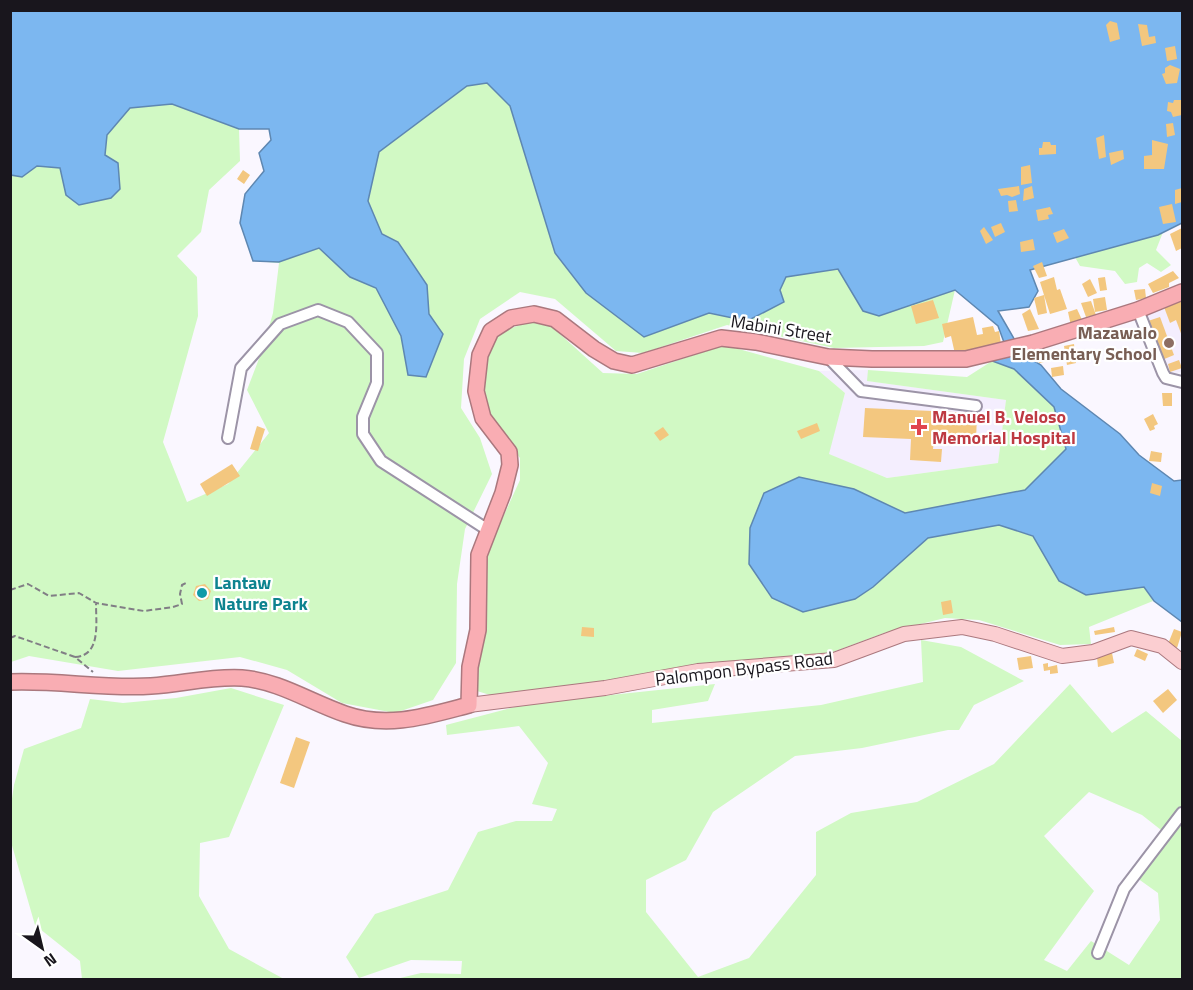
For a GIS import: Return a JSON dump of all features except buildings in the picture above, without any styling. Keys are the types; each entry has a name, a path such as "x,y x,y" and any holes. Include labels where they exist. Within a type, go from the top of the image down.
{"highway":[{"name":"Mabini Street","path":"469,705 470,667 478,630 479,555 503,493 510,465 508,452 483,418 476,391 480,355 491,331 511,318 534,314 555,319 614,362 632,365 722,338 756,342 828,357 966,359 1033,343 1138,310 1182,292"},
{"path":"10,682 151,686 216,678 243,678 273,684 346,715 378,721 408,721 469,705"}],"main road":[{"name":"Palompon Bypass Road","path":"469,705 605,688 698,671 834,660 904,634 962,627 995,634 1062,656 1093,652 1131,638 1162,646 1182,662"}],"street":[{"path":"228,438 241,368 280,324 318,310 348,322 377,353 377,383 363,417 363,434 381,461 488,530"},
{"path":"1138,310 1166,378 1182,382"},
{"path":"828,357 861,391 976,406"},
{"path":"1098,953 1124,889 1182,813"}],"path":[{"path":"10,590 28,584 49,596 79,593 96,603 144,611 182,604 180,594 182,585 188,582"},
{"path":"10,638 15,636 75,657 83,657 92,649 95,639 96,603"},
{"path":"75,657 109,685"}],"shaded area":[{"name":"Mazawalo Elementary School","path":"1182,298 1182,372 1168,374 1144,314"},
{"name":"Manuel B. Veloso Memorial Hospital","path":"868,370 868,381 1006,400 998,463 887,478 828,454 845,393 819,371"}],"green space":[{"path":"10,11 473,11 487,83 510,106 555,253 644,337 709,313 747,321 780,290 786,277 839,269 863,311 1182,11 1165,227 1156,250 1171,265 1161,272 1147,263 1139,268 1137,282 1125,284 1115,271 1080,266 1071,250 993,220 1038,291 1029,307 998,311 955,290 943,342 924,346 834,348 727,325 643,353 616,351 555,299 520,292 480,319 464,359 461,408 480,438 492,474 465,529 457,584 456,663 433,700 395,713 342,703 287,670 240,657 118,671 29,656 11,662","holes":["239,129 269,129 271,140 259,153 264,171 245,194 240,223 253,261 279,263 273,313 247,390 269,433 228,484 187,502 163,442 198,316 197,277 177,256 201,232 209,190 240,161"]},
{"path":"529,322 551,326 603,373 637,374 724,345 819,371 845,393 829,454 887,478 998,463 1006,400 867,381 868,370 967,377 992,361 1014,369 1053,406 1120,434 1144,587 1153,601 1089,627 1091,644 1060,645 979,620 945,618 884,633 833,652 490,695 477,691 488,550 520,480 520,458 494,424 482,392 490,346 503,331"},
{"path":"921,640 961,647 1024,681 974,705 959,730 948,730 862,748 795,756 713,812 686,860 646,880 646,912 698,977 749,958 816,875 816,832 851,813 917,802 994,764 1070,684 1112,733 1146,711 1182,741 1182,979 392,980 421,973 461,974 462,961 411,960 359,978 346,957 375,914 448,890 478,832 516,821 552,821 557,809 532,804 548,763 519,726 447,735 446,725 526,704 715,684 708,701 652,710 652,723 821,705 923,682","holes":["1089,792 1142,815 1170,837 1137,878 1158,893 1160,920 1129,965 1091,941 1067,971 1044,960 1094,891 1044,836"]},
{"path":"231,688 284,705 229,837 200,843 199,896 229,949 284,979 82,979 80,961 35,925 11,842 10,812 14,785 24,749 81,728 90,699 123,703 176,698"}],"water":[{"path":"10,11 1182,11 1182,223 1158,235 1030,270 1038,291 1029,307 998,311 1023,354 1041,365 1061,389 1120,434 1139,455 1174,481 1182,480 1182,622 1154,601 1144,587 1086,595 1059,581 1033,536 999,525 928,538 873,587 855,599 803,612 772,598 749,564 750,528 764,493 799,477 854,489 905,513 1025,490 1066,449 1054,407 1014,369 992,361 988,353 1005,345 998,326 955,290 879,316 863,311 838,269 786,277 780,290 784,302 747,321 709,313 644,337 586,293 555,253 510,106 487,83 467,86 379,152 368,201 382,234 398,242 427,285 429,314 443,334 426,377 408,375 401,336 376,288 350,277 319,248 279,262 253,261 240,223 245,194 264,171 259,153 271,140 269,129 239,129 172,104 130,108 107,135 105,155 118,163 120,189 111,198 79,205 66,195 60,168 37,166 22,177 11,175"}],"place":[{"name":"Mazawalo Elementary School","path":"1169,343"},
{"name":"Manuel B. Veloso Memorial Hospital","path":"919,427"},
{"name":"Lantaw Nature Park","path":"202,593"}]}
